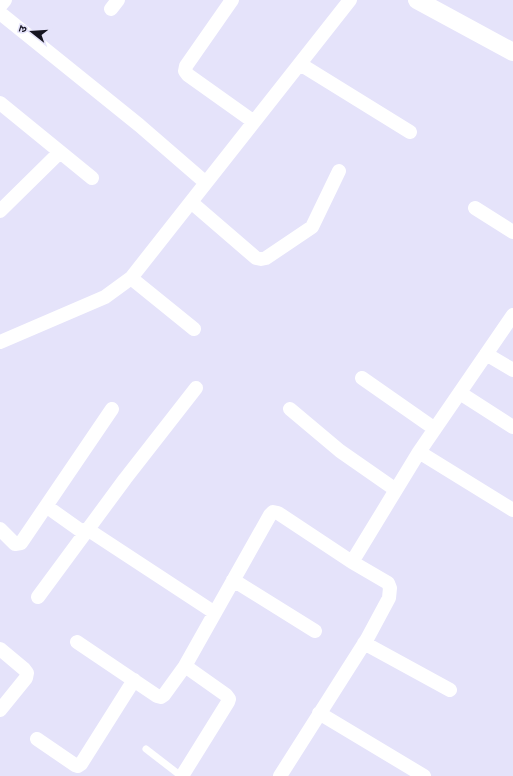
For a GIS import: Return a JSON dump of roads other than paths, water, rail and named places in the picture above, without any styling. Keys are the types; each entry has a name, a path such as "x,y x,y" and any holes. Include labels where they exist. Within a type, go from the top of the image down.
{"street":[{"path":"0,6 5,0"},
{"path":"232,0 186,66 185,71 188,75 254,122"},
{"path":"0,342 105,297 131,278 350,0"},
{"path":"417,0 513,52"},
{"path":"0,13 139,125 206,183"},
{"path":"300,64 410,132"},
{"path":"0,104 92,178"},
{"path":"0,211 60,152"},
{"path":"191,202 256,258 266,258 312,228 339,171"},
{"path":"475,208 513,232"},
{"path":"131,278 194,329"},
{"path":"352,562 419,452 513,315"},
{"path":"486,354 513,370"},
{"path":"362,378 435,429"},
{"path":"38,597 86,531 196,388"},
{"path":"460,393 513,428"},
{"path":"0,529 15,544 21,543 112,409"},
{"path":"290,409 340,451 396,490"},
{"path":"419,452 513,510"},
{"path":"46,506 215,613"},
{"path":"77,642 157,696 160,697 164,695 185,666 273,512 278,513 352,562 388,583 390,588 389,598 364,643 280,776"},
{"path":"233,580 315,631"},
{"path":"364,643 450,690"},
{"path":"0,649 27,673 26,678 0,710"},
{"path":"181,776 228,702 229,698 185,666"},
{"path":"37,739 78,766 81,764 134,680"},
{"path":"319,713 424,776"}],"lane":[{"path":"146,749 181,776"}]}
